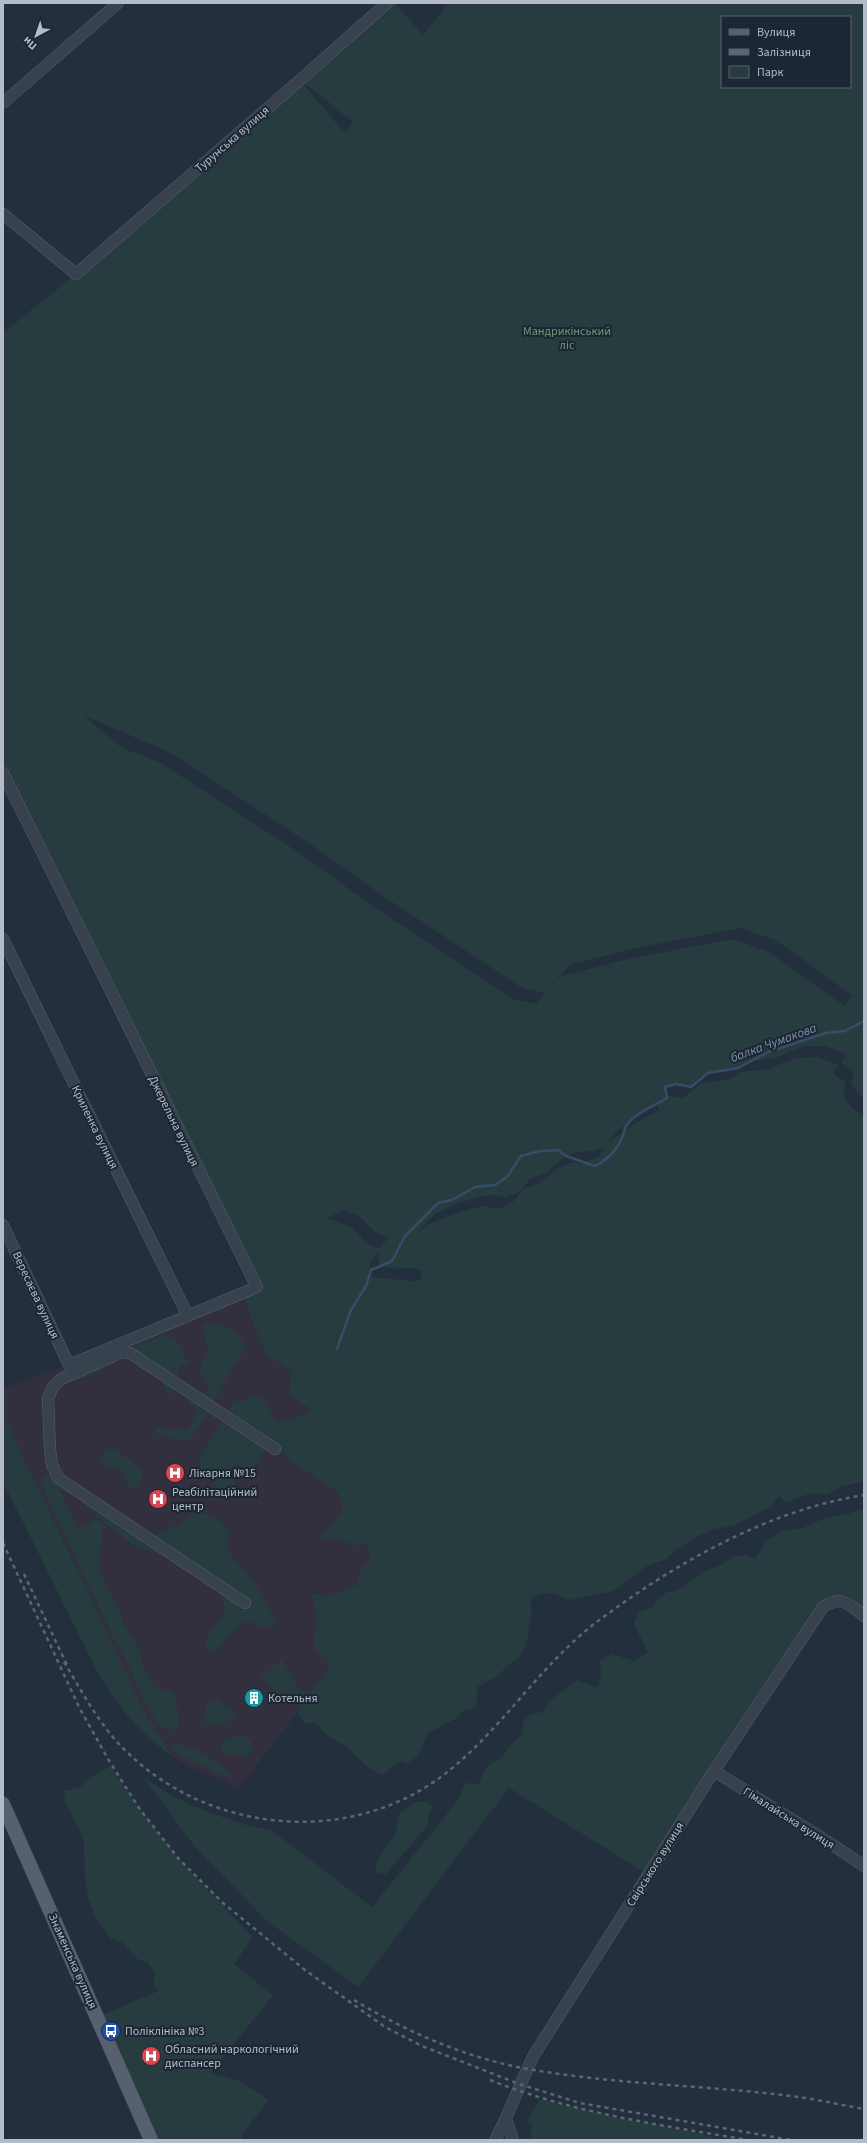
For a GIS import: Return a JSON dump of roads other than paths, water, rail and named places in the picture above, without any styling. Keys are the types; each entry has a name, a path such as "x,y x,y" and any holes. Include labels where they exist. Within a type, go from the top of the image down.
{"main road":[{"name":"Знаменська вулиця","path":"3,1804 151,2140"}],"street":[{"path":"3,103 118,3"},
{"name":"Турунська вулиця","path":"3,214 76,274 387,3"},
{"name":"Джерельна вулиця","path":"3,774 256,1287 69,1365"},
{"name":"Криленка вулиця","path":"3,939 188,1316"},
{"name":"Вересаєва вулиця","path":"3,1225 69,1365"},
{"path":"130,1353 146,1334"},
{"path":"245,1604 58,1478 52,1465 48,1398 53,1387 61,1378 122,1352 130,1353 275,1449"},
{"name":"Свірського вулиця","path":"495,2140 506,2119 534,2055 714,1771 823,1607 834,1600 844,1602 864,1616"},
{"name":"Гімалайська вулиця","path":"714,1771 827,1841 864,1866"},
{"path":"506,2119 513,2140"}],"waterway":[{"name":"балка Чумакова","path":"337,1349 351,1310 366,1286 371,1270 392,1261 405,1236 438,1203 452,1200 475,1187 495,1185 507,1177 521,1156 540,1151 558,1150 566,1156 595,1166 614,1151 622,1138 625,1127 634,1117 667,1098 665,1087 676,1084 691,1087 708,1073 738,1068 768,1052 826,1033 845,1031 864,1021"}],"railway":[{"path":"64,1662 100,1721 118,1743 161,1780 198,1800 237,1814 278,1821 320,1821 361,1814 401,1800 438,1779 479,1743 576,1639 598,1621 659,1579 724,1542 757,1527 792,1513 864,1495"},
{"path":"3,1543 79,1707 108,1759 139,1808 178,1858 223,1903 305,1970 385,2027 422,2046 519,2084 580,2103 791,2140"},
{"path":"24,1574 67,1665"},
{"path":"354,2000 395,2023 460,2051 528,2069 629,2082 798,2097 864,2109"},
{"path":"490,2080 585,2110 748,2140"}],"place":[{"name":"Лікарня №15","path":"175,1473"},
{"name":"Реабілітаційний центр","path":"158,1499"},
{"name":"Котельня","path":"254,1698"},
{"name":"Поліклініка №3","path":"111,2031"},
{"name":"Обласний наркологічний диспансер","path":"151,2056"}],"park label":[{"name":"Мандрикінський ліс","path":"567,338"}]}
